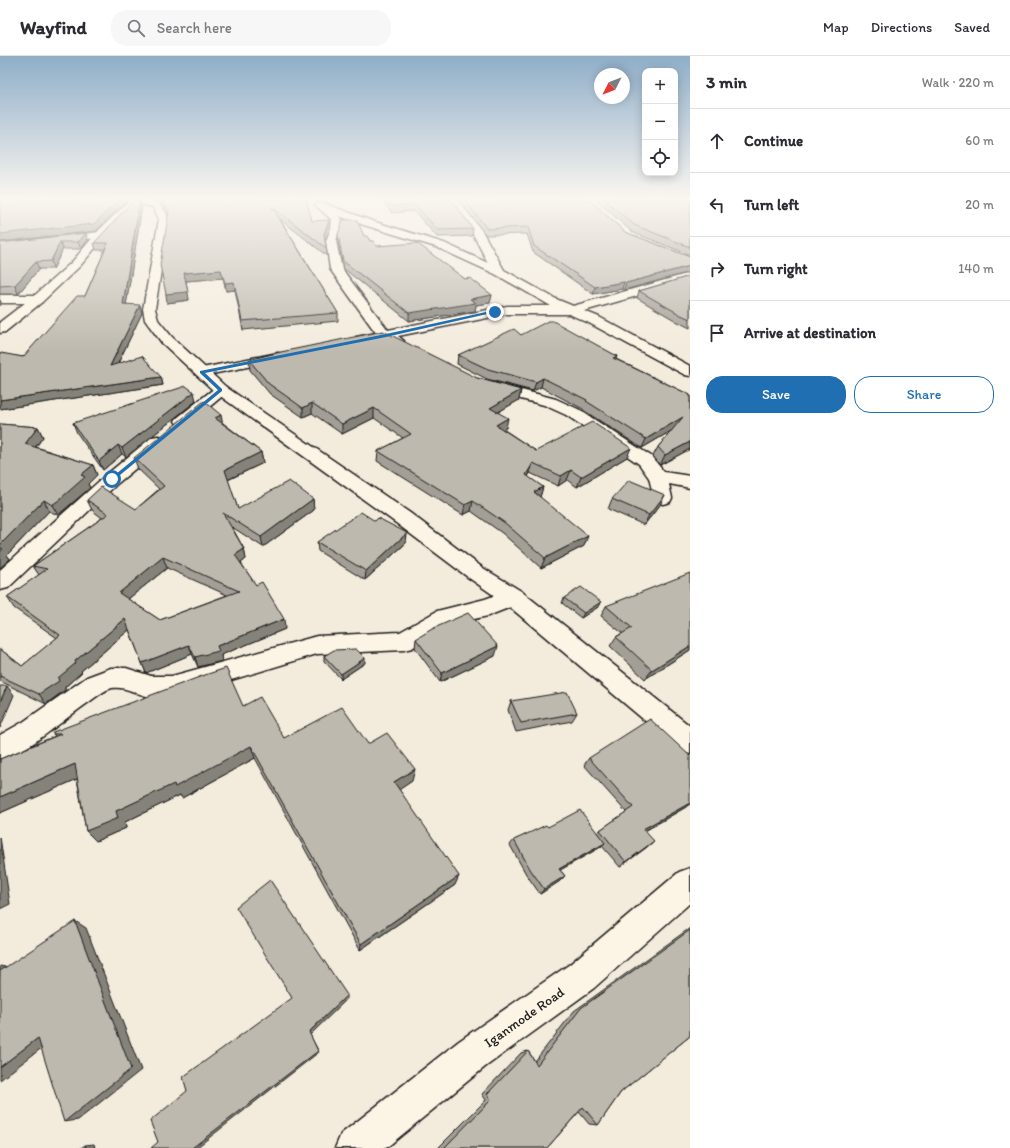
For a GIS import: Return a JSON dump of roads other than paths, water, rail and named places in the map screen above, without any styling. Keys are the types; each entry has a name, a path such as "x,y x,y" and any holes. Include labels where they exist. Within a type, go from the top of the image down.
{"street":[{"path":"0,329 76,264 88,250"},
{"path":"159,250 149,309 152,320 178,351 221,390 403,518 476,573 513,597 690,742"},
{"path":"333,250 336,269 386,335 413,349"},
{"path":"451,250 499,272 552,302 600,323 690,372"},
{"path":"487,250 499,272"},
{"path":"347,343 507,310 573,310 690,277"},
{"path":"507,310 538,293"},
{"path":"0,299 38,298"},
{"path":"202,372 294,354"},
{"path":"474,380 500,390 550,402 572,412 645,460 658,477 663,498"},
{"path":"0,582 112,479 221,390"},
{"path":"658,477 690,482"},
{"path":"0,749 32,730 96,684 111,678 126,678 151,687 172,687 317,645 404,641 445,617 488,607 513,597"},
{"name":"Iganmode Road","path":"355,1148 472,1054 582,976 690,883"}]}
